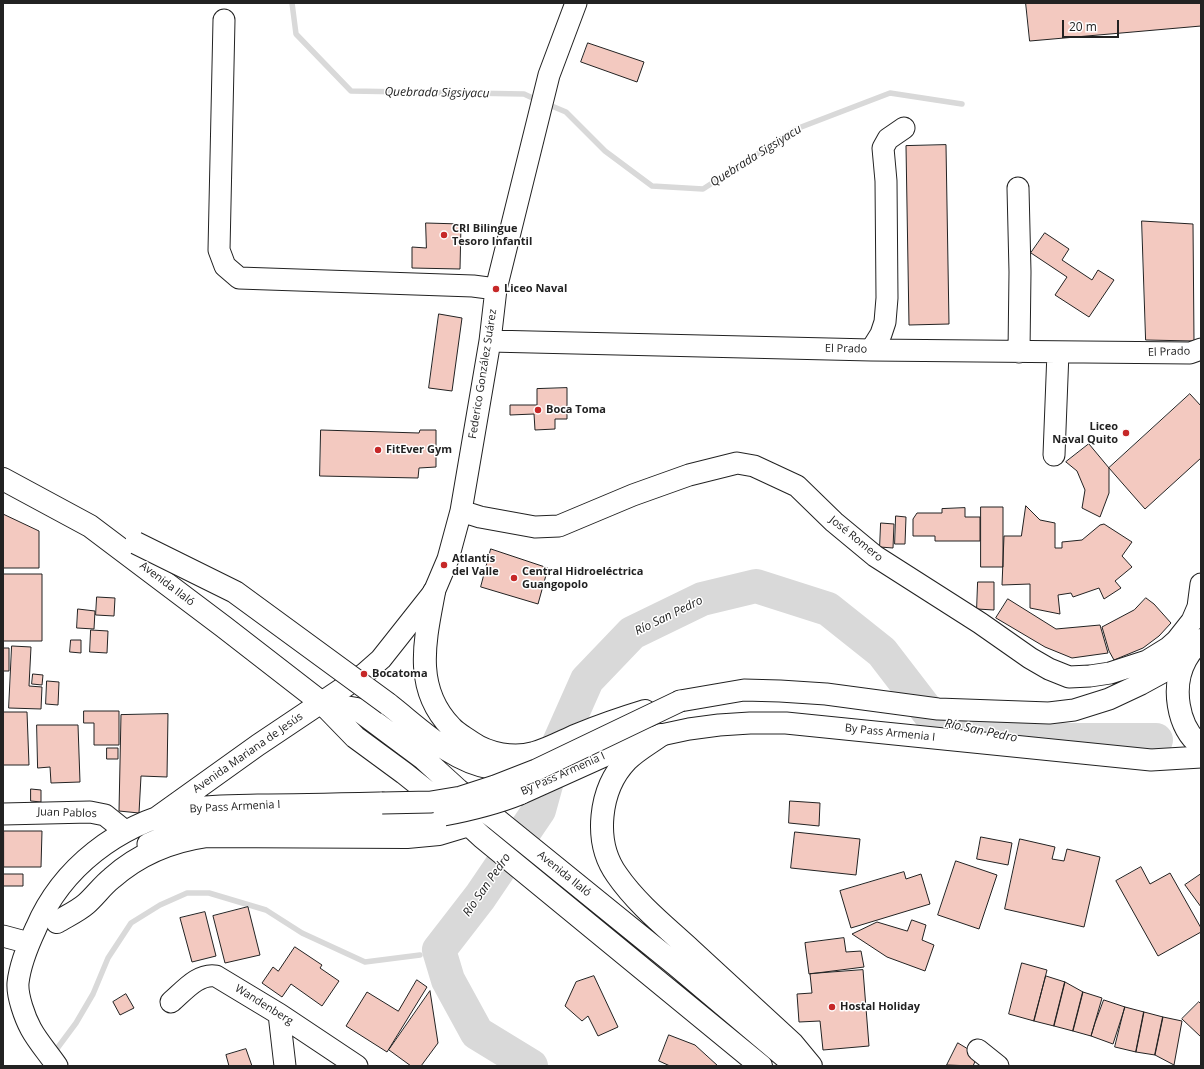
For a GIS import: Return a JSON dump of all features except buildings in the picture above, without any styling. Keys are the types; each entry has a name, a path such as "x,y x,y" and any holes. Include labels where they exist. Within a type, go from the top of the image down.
{"main road":[{"name":"Avenida Ilaló","path":"3,479 90,526 224,627 322,703 355,737 404,773 761,1066"},
{"path":"90,526 136,543 235,592 388,704 450,752 478,765 492,768 536,770"},
{"path":"434,592 426,638 424,662 428,689 437,710 452,728 478,747 492,752 513,755 534,753 611,721 680,701"},
{"path":"1201,640 1193,648 1185,660 1178,681 1178,703 1184,725 1197,743 1201,746"},
{"name":"Avenida Ilaló","path":"322,703 357,709 424,759 458,790 676,965 796,1066"},
{"path":"661,735 627,760 616,775 607,794 602,817 604,842 608,857 616,874 656,918 792,1043 811,1066"},
{"path":"57,922 86,905 112,878 138,859 163,847 187,839 206,836 407,837 475,831"}],"street":[{"name":"Federico González Suárez","path":"322,703 364,674 380,659 434,592 448,559 461,511 490,341 496,288 549,75 576,3"},
{"path":"224,20 219,250 225,266 239,278 496,288"},
{"path":"871,350 881,334 885,322 887,298 886,181 884,148 888,139 904,128"},
{"path":"1018,188 1020,272 1019,352"},
{"name":"El Prado","path":"490,341 1019,352 1190,353 1201,349"},
{"path":"1054,455 1058,352"},
{"name":"José Romero","path":"461,511 480,517 535,527 559,526 593,511 689,475 737,463 754,466 797,486 834,522 875,556 980,623 1030,658 1069,677 1110,673 1148,661 1168,648 1181,636 1192,621 1198,607 1201,584"},
{"name":"By Pass Armenia I","path":"21,1002 37,954 57,922 72,903 89,886 106,870 146,844 167,834 190,826 212,814 431,802 461,797 496,786 536,770 680,701 744,690 826,694 938,709 1049,713 1074,710 1109,699 1141,684 1185,660"},
{"name":"Avenida Mariana de Jesús","path":"156,818 258,745 322,703"},
{"name":"By Pass Armenia I","path":"21,1002 18,984 23,962 29,943 41,916 54,894 89,856 110,840 125,831 156,818 184,810 212,814 384,821 414,819 470,810 496,804 631,744 661,735 689,729 750,723 786,723 1151,760 1201,758"},
{"name":"Juan Pablos","path":"3,814 90,812 105,815 125,831"},
{"path":"3,936 29,943"},
{"name":"Wandenberg","path":"171,1002 200,978 209,975 216,976 279,1014 357,1066"},
{"path":"21,1002 24,1014 31,1029 57,1066"},
{"path":"279,1014 285,1066"},
{"path":"978,1050 998,1066"}],"waterway":[{"name":"Quebrada Sigsiyacu","path":"292,3 296,34 351,91 524,94 539,101"},
{"name":"Quebrada Sigsiyacu","path":"547,104 566,112 605,151 652,186 703,189 796,129 890,93 962,104"},
{"name":"Río San Pedro","path":"531,1066 477,1033 448,980 439,950 480,897 539,810 555,752 587,680 632,633 702,599 756,586 828,609 882,652 935,721 1024,740 1156,740"},
{"path":"53,1054 76,1023 93,994 108,958 131,923 160,905 187,893 209,893 266,910 302,933 365,962 420,955"}],"place":[{"name":"CRI Bilingue Tesoro Infantil","path":"444,235"},
{"name":"Liceo Naval","path":"496,289"},
{"name":"Boca Toma","path":"538,410"},
{"name":"Liceo Naval Quito","path":"1126,433"},
{"name":"FitEver Gym","path":"378,450"},
{"name":"Atlantis del Valle","path":"444,565"},
{"name":"Central Hidroeléctrica Guangopolo","path":"514,578"},
{"name":"Bocatoma","path":"364,674"},
{"name":"Hostal Holiday","path":"832,1007"}]}
